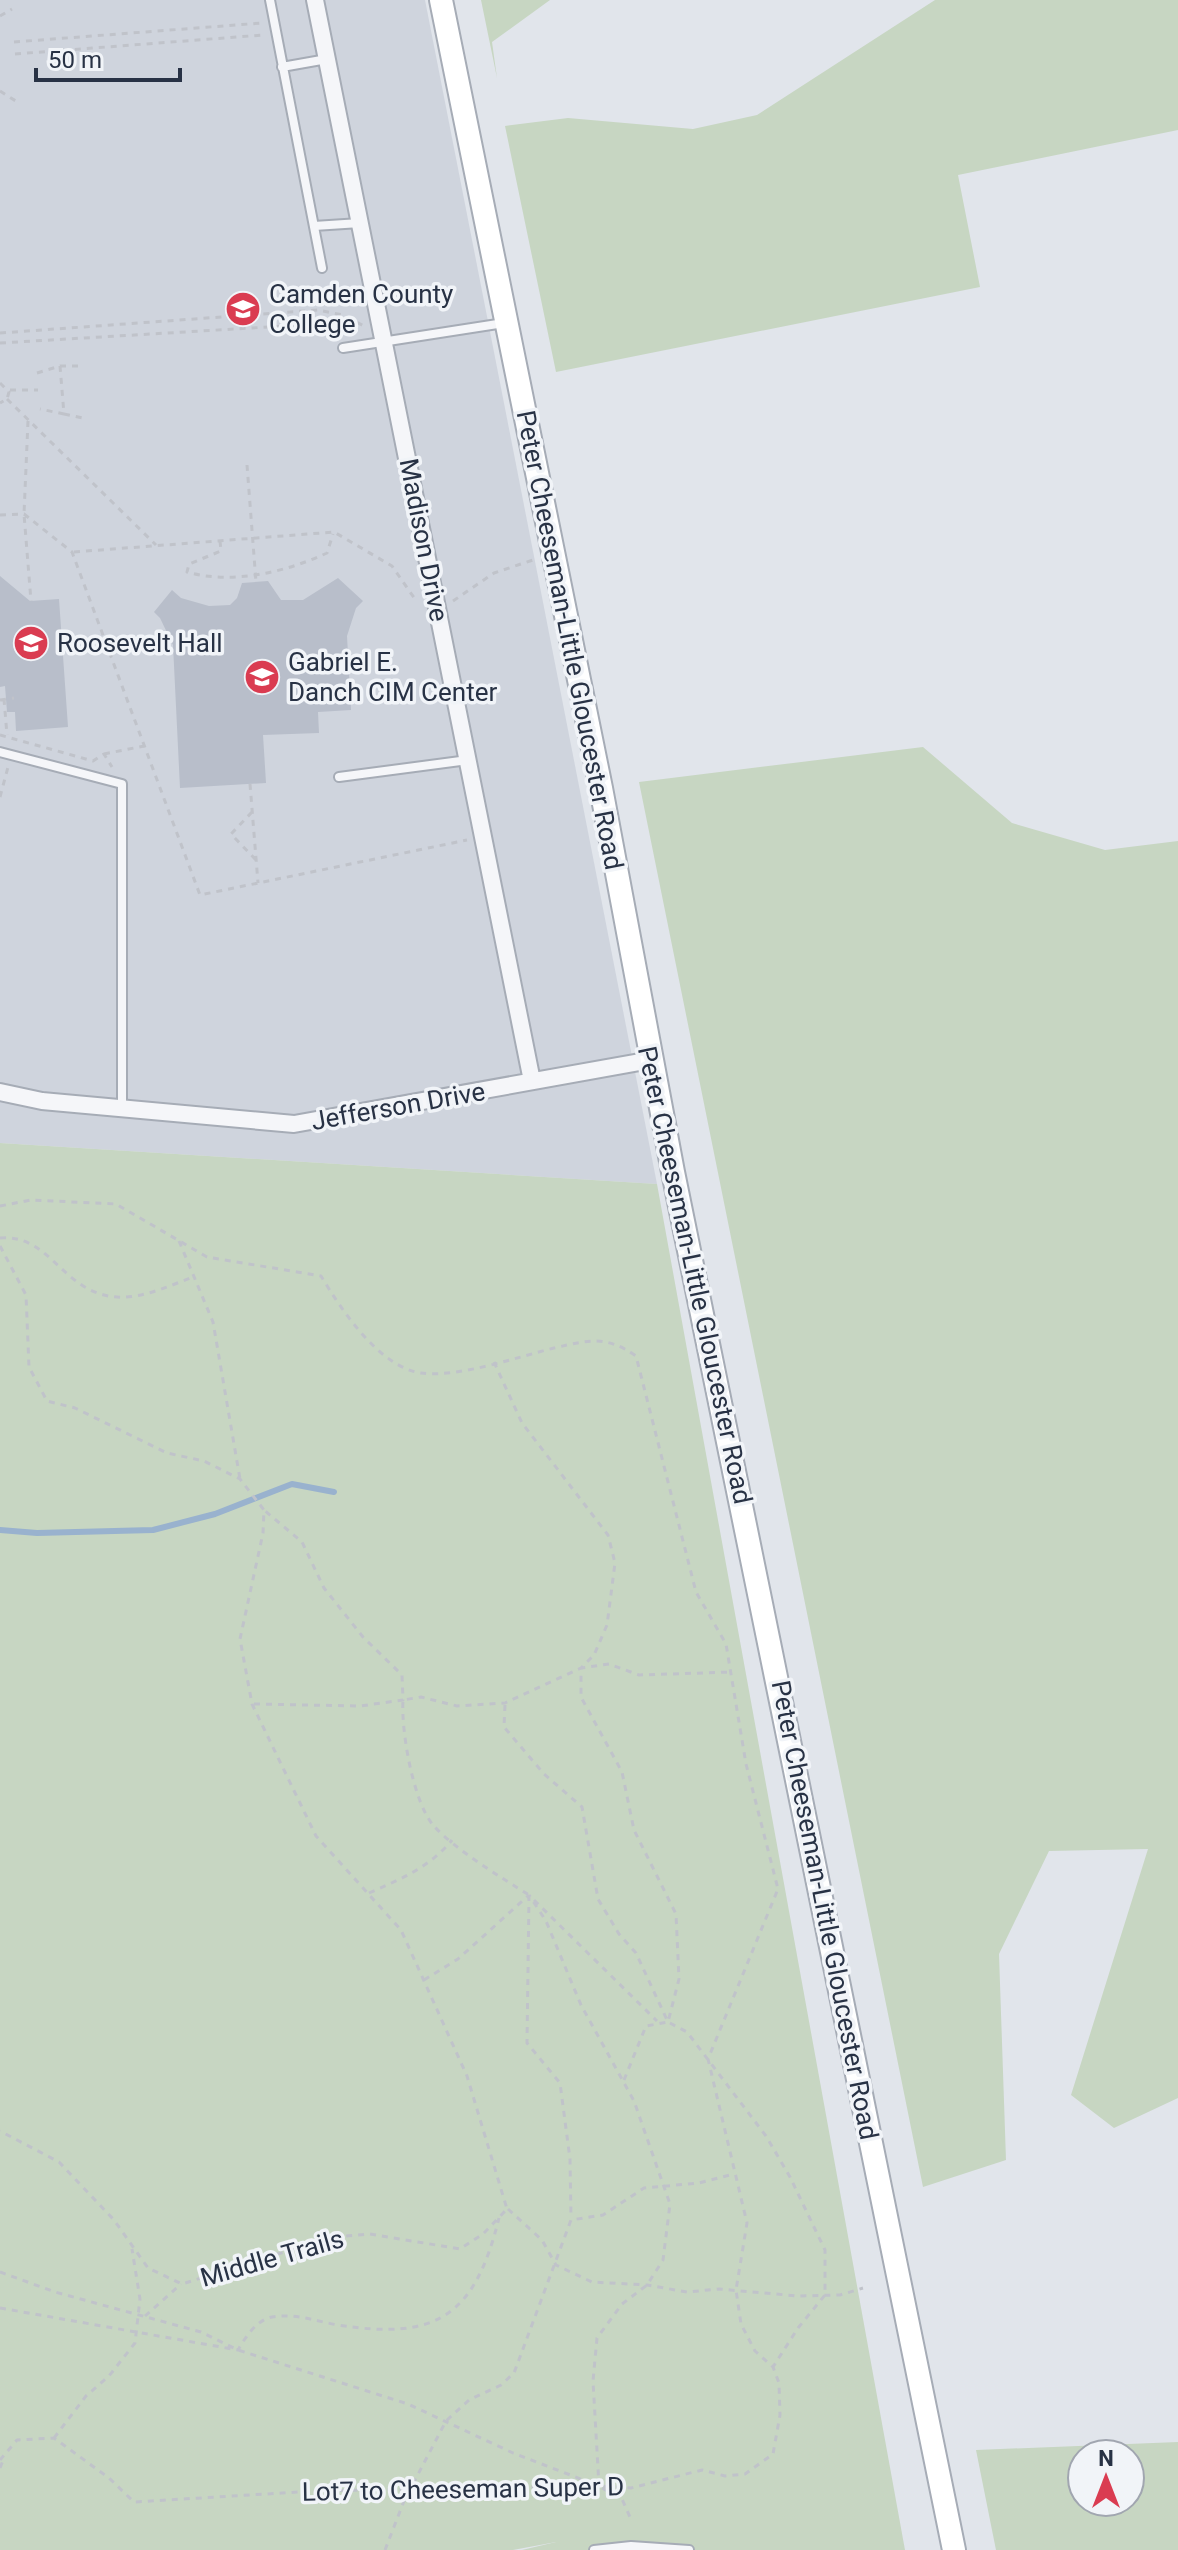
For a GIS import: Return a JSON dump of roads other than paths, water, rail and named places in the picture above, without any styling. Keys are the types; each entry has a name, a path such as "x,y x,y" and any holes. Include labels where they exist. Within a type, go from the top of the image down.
{"street":[{"name":"Madison Drive","path":"315,0 469,760 476,839 532,1081"},
{"name":"Peter Cheeseman-Little Gloucester Road","path":"441,0 601,788 651,1060 954,2550"},
{"name":"Jefferson Drive","path":"0,1092 42,1101 294,1124 651,1060"}],"lane":[{"path":"270,0 322,268"},
{"path":"282,67 327,59"},
{"path":"314,226 360,223"},
{"path":"343,348 507,323"},
{"path":"0,752 122,784 122,1108"},
{"path":"339,777 469,760"},
{"path":"594,2550 631,2546 689,2550"}],"waterway":[{"path":"0,1530 37,1533 153,1530 215,1514 292,1484 334,1492"}],"place":[{"name":"Camden County College","path":"243,309"},
{"name":"Roosevelt Hall","path":"31,643"},
{"name":"Gabriel E. Danch CIM Center","path":"262,677"}]}
